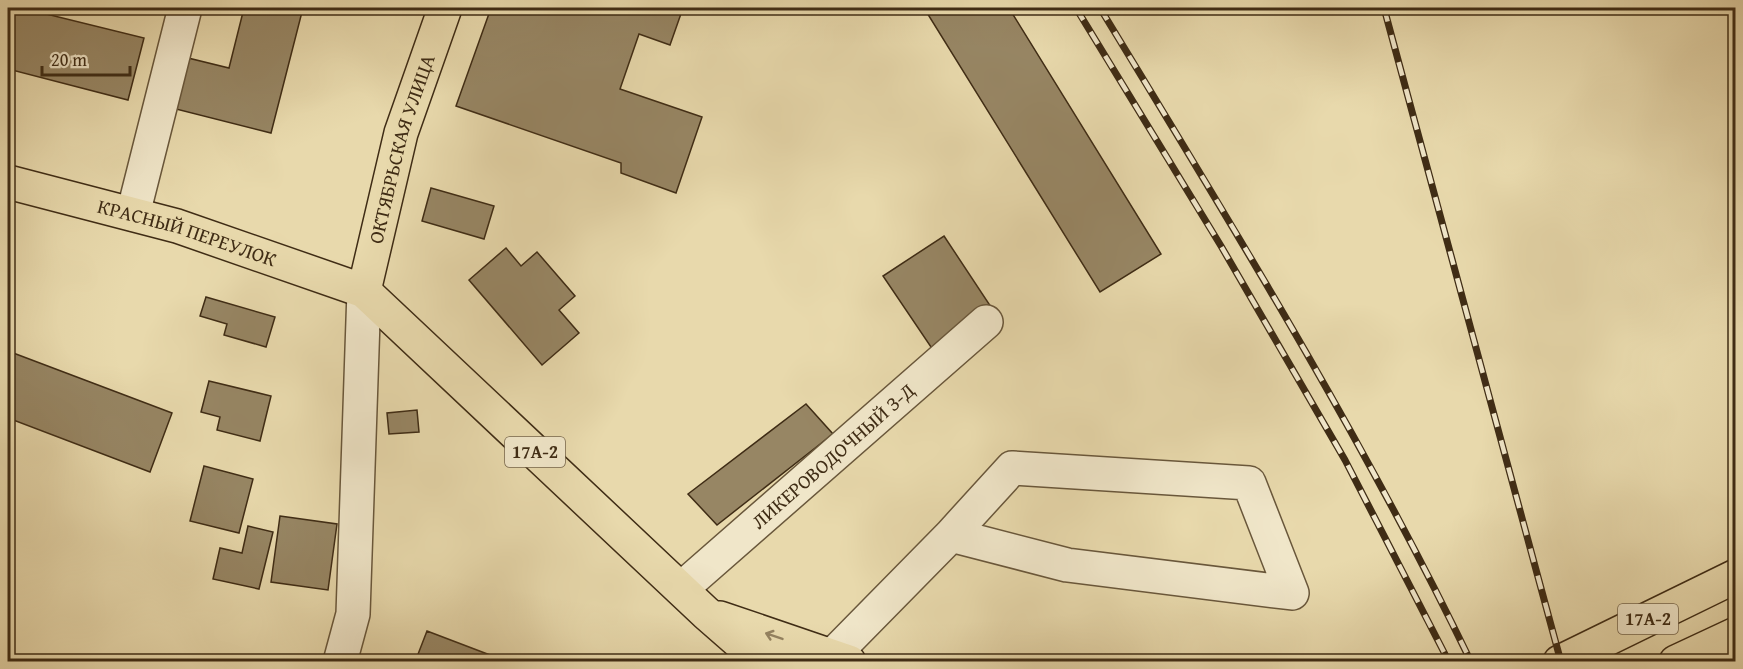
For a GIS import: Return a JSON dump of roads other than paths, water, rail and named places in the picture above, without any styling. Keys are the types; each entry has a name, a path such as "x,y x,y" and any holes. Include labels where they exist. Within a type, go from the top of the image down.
{"main road":[{"name":"ОКТЯБРЬСКАЯ УЛИЦА","path":"364,291 401,133 445,8"},
{"name":"КРАСНЫЙ ПЕРЕУЛОК","path":"8,182 177,226 364,291"},
{"name":"17А-2","path":"364,291 706,613"},
{"name":"17А-2","path":"1560,662 1736,576"},
{"path":"706,613 841,659"},
{"path":"706,613 762,662"},
{"name":"17А-2","path":"1676,662 1736,634"}],"street":[{"path":"133,214 185,8 206,13 208,8"},
{"path":"340,662 353,614 364,291"},
{"name":"ЛИКЕРОВОДОЧНЫЙ З-Д","path":"681,589 986,322"},
{"path":"841,659 951,535 1012,468 1249,483 1292,593 1067,565 951,535"}],"railway":[{"path":"1076,8 1221,246 1345,460 1449,662"},
{"path":"1100,8 1246,249 1340,412 1471,662"},
{"path":"1384,8 1561,662"}]}
